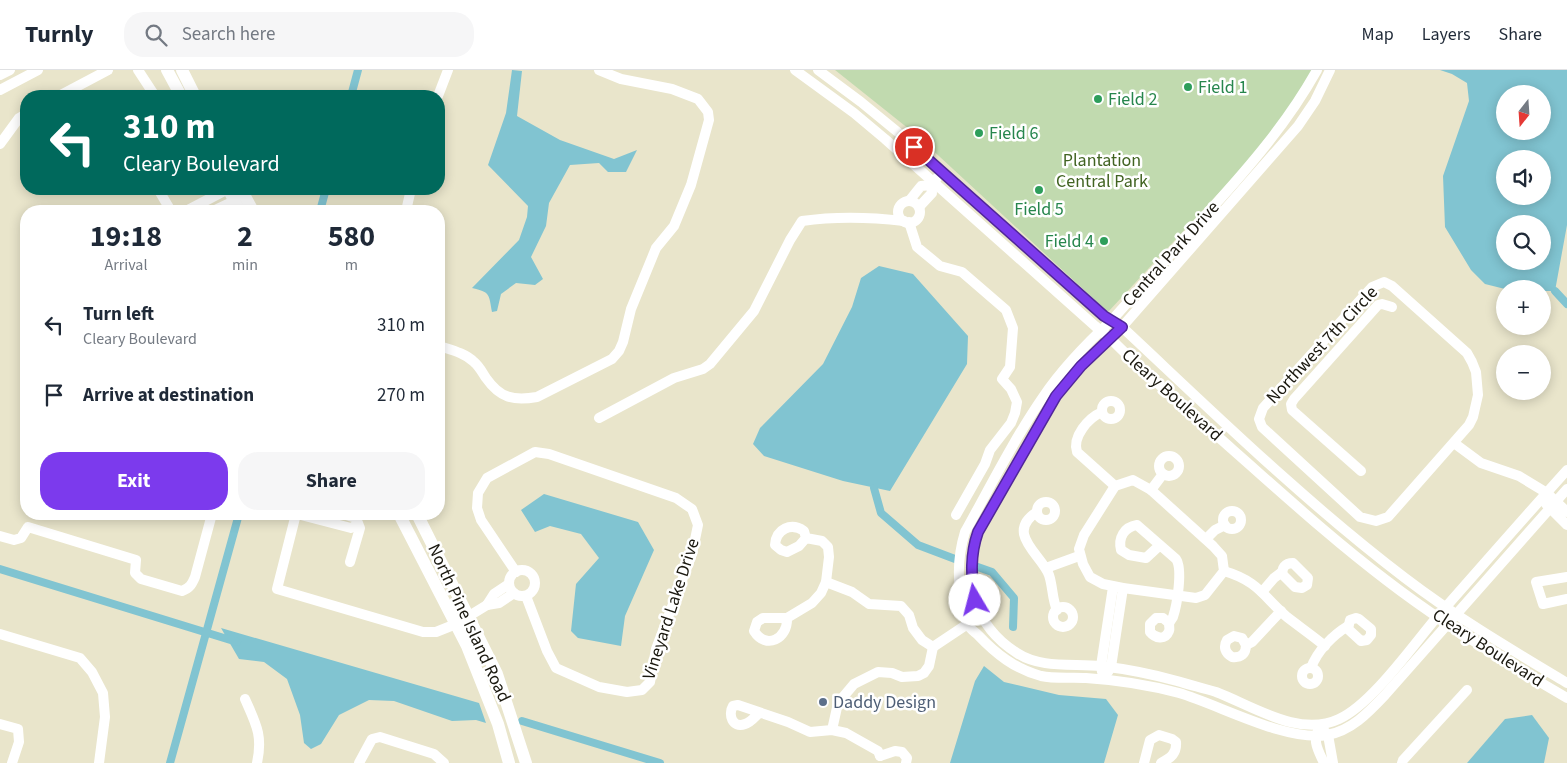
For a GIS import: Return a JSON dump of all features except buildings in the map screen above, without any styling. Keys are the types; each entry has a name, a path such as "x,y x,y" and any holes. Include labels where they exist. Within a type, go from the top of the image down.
{"main road":[{"path":"167,70 177,90"},
{"path":"182,70 192,90"},
{"path":"235,195 246,205"},
{"name":"North Pine Island Road","path":"402,520 456,624 480,676 510,763"},
{"name":"North Pine Island Road","path":"420,520 497,674 526,763"}],"street":[{"path":"0,75 10,70"},
{"path":"0,90 38,70"},
{"path":"70,90 108,70"},
{"path":"138,70 151,90"},
{"path":"440,90 448,70"},
{"path":"445,348 468,357 476,363 497,392 507,397 517,398 537,397 612,359 623,342 632,309 656,248 674,226 691,185 709,120 708,112 698,99 672,89 621,79 599,70"},
{"name":"Cleary Boulevard","path":"795,70 854,113 1101,330 1319,526 1387,581 1437,617 1567,698"},
{"name":"Cleary Boulevard","path":"818,70 880,118 1104,316 1122,327 1239,437 1314,504 1387,564 1455,614 1567,683"},
{"name":"Central Park Drive","path":"1317,70 1302,96 1257,157 1044,396 1025,426 965,532 959,550 958,578 968,624 994,651 1019,668 1043,676 1104,679 1178,693 1278,730 1315,736 1328,735 1348,727 1364,717 1385,696 1447,623 1567,489"},
{"name":"Central Park Drive","path":"1320,726 1292,723 1214,692 1173,680 1106,667 1052,664 1018,654 996,636 980,616 971,576 972,549 978,532 1056,396 1081,366 1122,327 1298,126 1315,101 1330,70"},
{"path":"0,144 20,117"},
{"path":"884,218 899,209 903,203 909,201 921,186 932,183 942,172"},
{"path":"599,418 674,378 703,370 710,364 754,311 790,240 802,221 828,217 884,218 906,222 915,221 919,216 919,207 932,193 932,183"},
{"path":"204,205 235,195"},
{"path":"222,205 235,195"},
{"path":"909,201 919,207"},
{"path":"899,209 899,216 906,222 917,247 940,266 962,272 1006,310 1013,328 1010,367 1002,380 1011,389 1017,402 1015,413 1011,423 990,450 985,464 956,515"},
{"name":"Northwest 7th Circle","path":"1384,282 1392,286 1467,353 1476,372 1478,395 1473,417 1454,443 1388,517 1376,521 1360,517 1269,434 1260,423 1260,415 1263,408 1316,348 1372,287 1384,282"},
{"path":"1362,471 1292,410 1291,404 1378,305 1382,304 1392,308"},
{"path":"1316,348 1329,360"},
{"path":"1102,412 1094,416 1078,435 1075,441 1076,447 1077,452 1115,486"},
{"path":"1454,443 1481,462 1519,476 1553,505 1567,525"},
{"name":"Vineyard Lake Drive","path":"516,572 481,520 477,508 478,493 487,478 535,452 549,454 676,498 692,509 698,525 692,554 656,649 650,682 642,690 628,692 599,687 556,668 526,596"},
{"path":"1324,763 1316,745 1315,736 1320,726 1340,719 1357,707 1377,688 1567,470"},
{"path":"1151,490 1162,474"},
{"path":"1133,480 1151,490 1206,539 1222,556 1224,571 1204,595 1196,598 1118,587 1103,584 1090,577 1079,556 1079,549 1084,535 1115,486 1133,480"},
{"path":"1553,505 1567,512"},
{"path":"1037,512 1028,520 1025,536 1028,545 1049,573 1057,610"},
{"path":"0,536 14,540 21,538 28,527 62,537 136,560 136,573 141,579 182,591 188,589 195,577 210,520"},
{"path":"294,520 277,589 423,632 436,632 456,624 487,605 494,594 512,589"},
{"path":"320,520 351,528 358,524"},
{"path":"350,562 360,528 357,520"},
{"path":"1206,539 1215,530 1225,525"},
{"path":"787,618 812,603 821,593 826,582 829,558 828,548 822,541 806,538"},
{"path":"1160,545 1179,563 1180,569 1173,618 1169,624"},
{"path":"1046,568 1079,556"},
{"path":"524,570 532,574 534,578 535,586 526,596 522,596 512,589 510,578 516,572 524,570"},
{"path":"1224,571 1238,575 1252,583 1281,611 1325,646"},
{"path":"1262,592 1282,572"},
{"path":"1567,577 1536,582 1543,604 1567,599"},
{"path":"826,582 852,592 869,604 900,606 909,614 913,628 922,640 933,647"},
{"path":"1104,679 1118,587"},
{"path":"1246,645 1252,642 1281,611"},
{"path":"832,730 838,703 854,684 878,672 892,672 902,677 918,676 929,666 933,647 980,616"},
{"path":"1311,668 1325,646 1338,632 1348,626"},
{"path":"0,634 80,658 92,672 103,693 105,717 99,763"},
{"path":"1402,763 1467,690"},
{"path":"245,699 259,731 260,752 257,763"},
{"path":"759,713 788,722 810,732 832,730 852,736 878,751 879,759 895,751 902,752 907,758 906,763"},
{"path":"0,724 18,729 19,742 12,763"},
{"path":"1320,726 1328,735 1334,763"},
{"path":"1144,763 1150,740 1159,735 1176,742 1174,755 1161,763"},
{"path":"359,763 372,739 380,737 434,754 444,763"}],"green space":[{"name":"Plantation Central Park","path":"835,70 1313,70 1300,95 1243,167 1108,312 914,133"}],"water":[{"path":"512,70 522,71 517,116 560,140 614,159 637,150 626,172 608,172 599,163 570,165 549,203 546,226 531,257 543,279 535,285 516,283 501,294 497,311 492,312 488,295 472,288 519,240 527,217 528,206 488,165 506,113"},
{"path":"1440,70 1567,70 1567,225 1555,291 1551,291 1551,280 1496,280 1496,287 1485,284 1471,270 1445,227 1443,176 1469,101 1467,83 1452,74"},
{"path":"879,266 913,274 968,336 967,364 890,491 843,481 764,456 753,444 760,428 823,364 852,307 861,278"},
{"path":"544,494 638,522 654,550 625,616 621,646 578,638 571,631 576,584 599,558 581,534 550,526 535,532 521,510"},
{"path":"221,628 479,703 486,723 476,720 452,721 394,701 369,700 339,715 321,744 311,749 304,743 300,715 287,679 264,662 239,659"},
{"path":"984,666 1004,682 1059,695 1106,699 1118,715 1104,763 950,763 975,681"},
{"path":"1532,715 1549,738 1544,763 1467,763 1505,719"}],"waterway":[{"path":"353,90 358,70"},
{"path":"322,205 324,195"},
{"path":"1555,291 1567,304"},
{"path":"874,488 881,513 918,545 955,559"},
{"path":"170,763 237,520"},
{"path":"975,566 992,572 1014,598 1013,627"},
{"path":"0,569 237,642"},
{"path":"522,721 660,763"}],"place":[{"name":"Field 1","path":"1188,87"},
{"name":"Field 2","path":"1098,99"},
{"name":"Field 6","path":"979,133"},
{"name":"Field 5","path":"1039,190"},
{"name":"Field 4","path":"1104,241"},
{"name":"Daddy Design","path":"823,702"}],"route":[{"path":"914,147 1104,316 1122,327 1081,366 1056,396 1037,426 978,532 972,549 971,576 975,600"}]}
